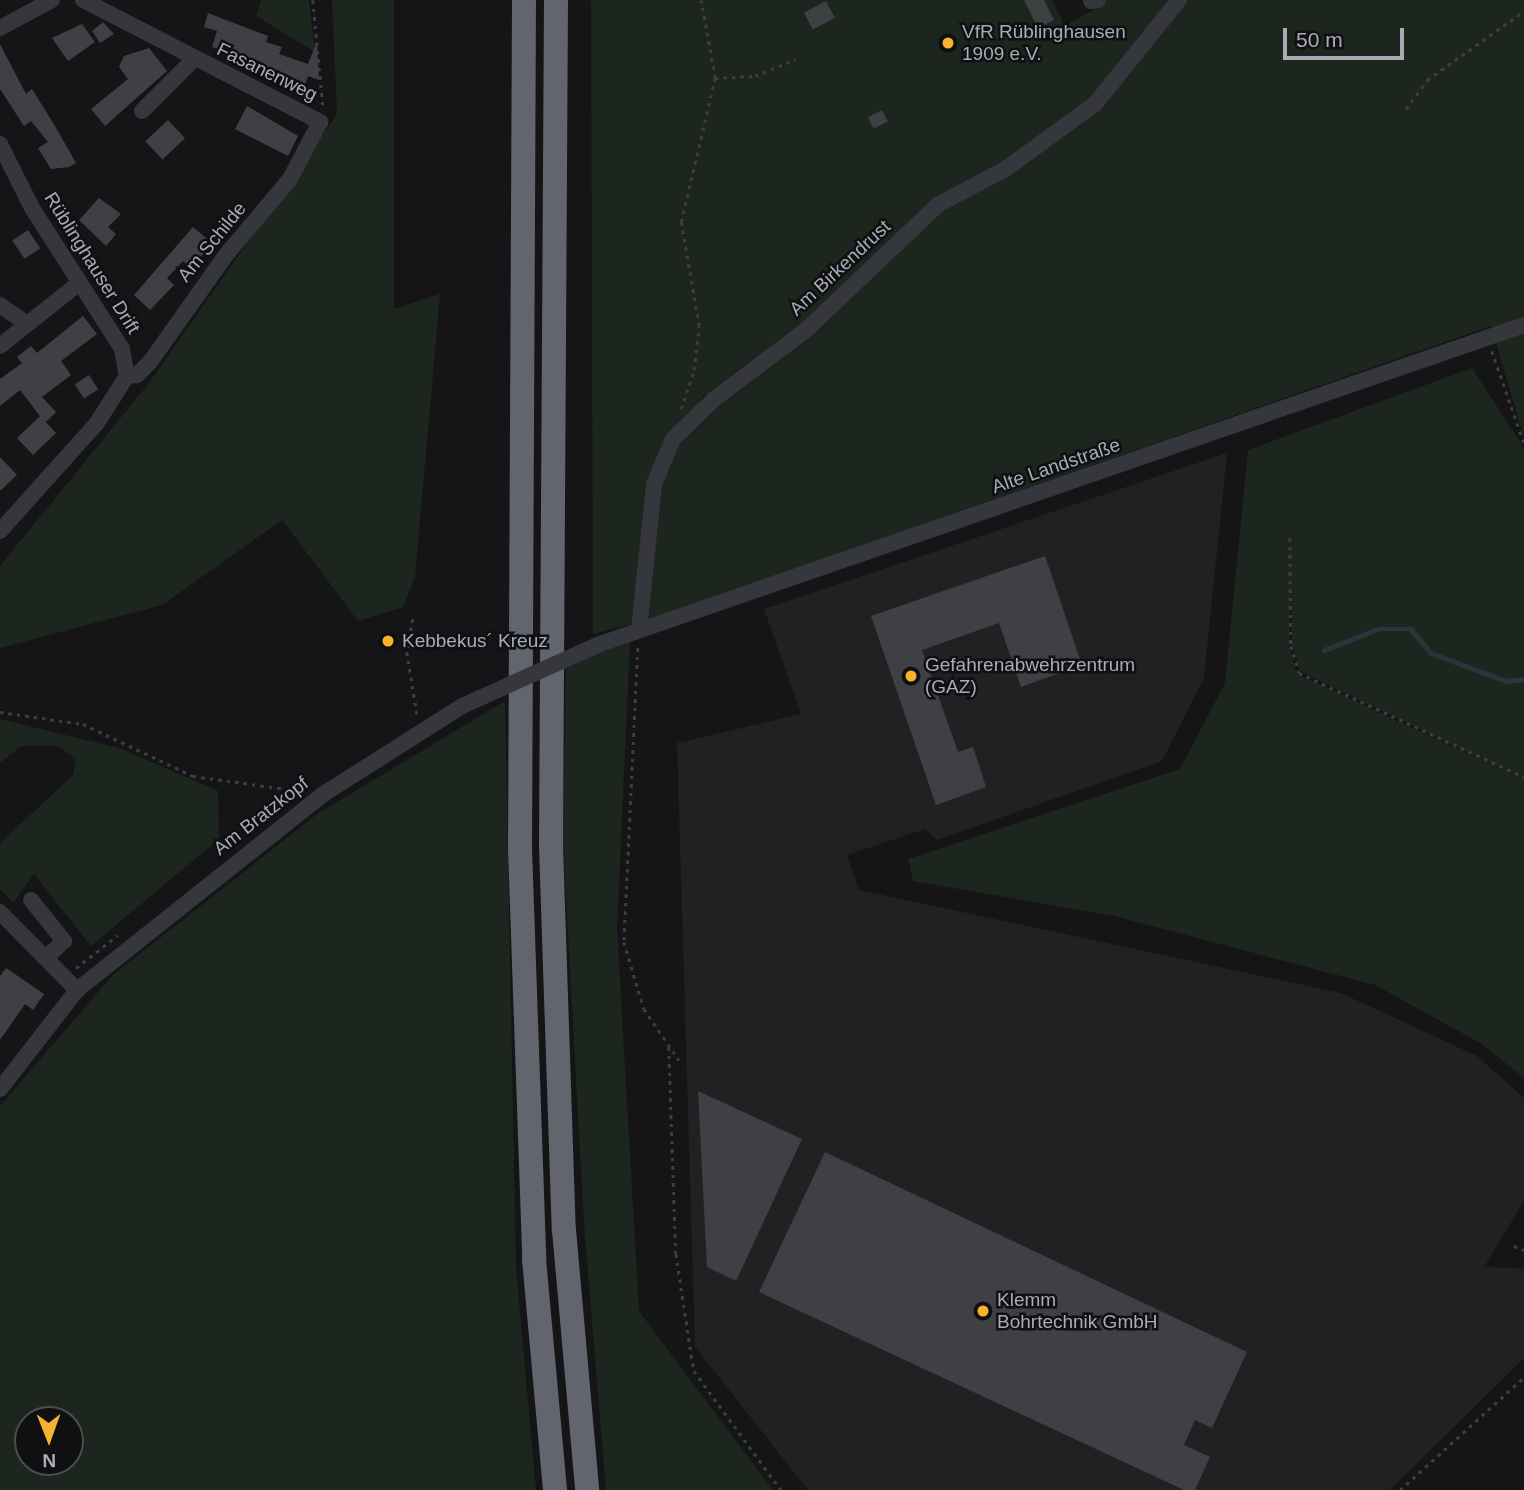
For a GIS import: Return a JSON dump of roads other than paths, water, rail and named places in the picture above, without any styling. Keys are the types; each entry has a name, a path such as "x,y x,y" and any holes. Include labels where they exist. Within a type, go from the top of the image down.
{"highway":[{"path":"524,0 520,849 534,1259 555,1490"},
{"path":"556,0 551,846 564,1230 587,1490"}],"street":[{"path":"0,28 52,0"},
{"name":"Fasanenweg","path":"83,0 320,122"},
{"name":"Am Birkendrust","path":"639,630 654,484 673,439 713,399 805,331 939,204 1004,170 1096,104 1172,2"},
{"name":"Fasanenweg","path":"142,111 194,59"},
{"name":"Am Schilde","path":"127,376 150,362 226,255 290,179 320,122"},
{"name":"Rüblinghauser Drift","path":"0,144 78,284 122,349 127,376"},
{"path":"0,346 78,284"},
{"path":"0,305 26,323"},
{"name":"Alte Landstraße","path":"600,644 1524,325"},
{"path":"0,531 97,423 127,376"},
{"name":"Am Bratzkopf","path":"0,1089 77,990 322,795 461,706 600,644"},
{"path":"31,900 64,941 47,957"},
{"path":"0,912 77,990"}],"waterway":[{"path":"1324,650 1378,629 1411,629 1431,653 1506,681 1524,679"}],"place":[{"name":"VfR Rüblinghausen 1909 e.V.","path":"948,43"},
{"name":"Kebbekus´ Kreuz","path":"388,641"},
{"name":"Gefahrenabwehrzentrum (GAZ)","path":"911,676"},
{"name":"Klemm Bohrtechnik GmbH","path":"983,1311"}]}
